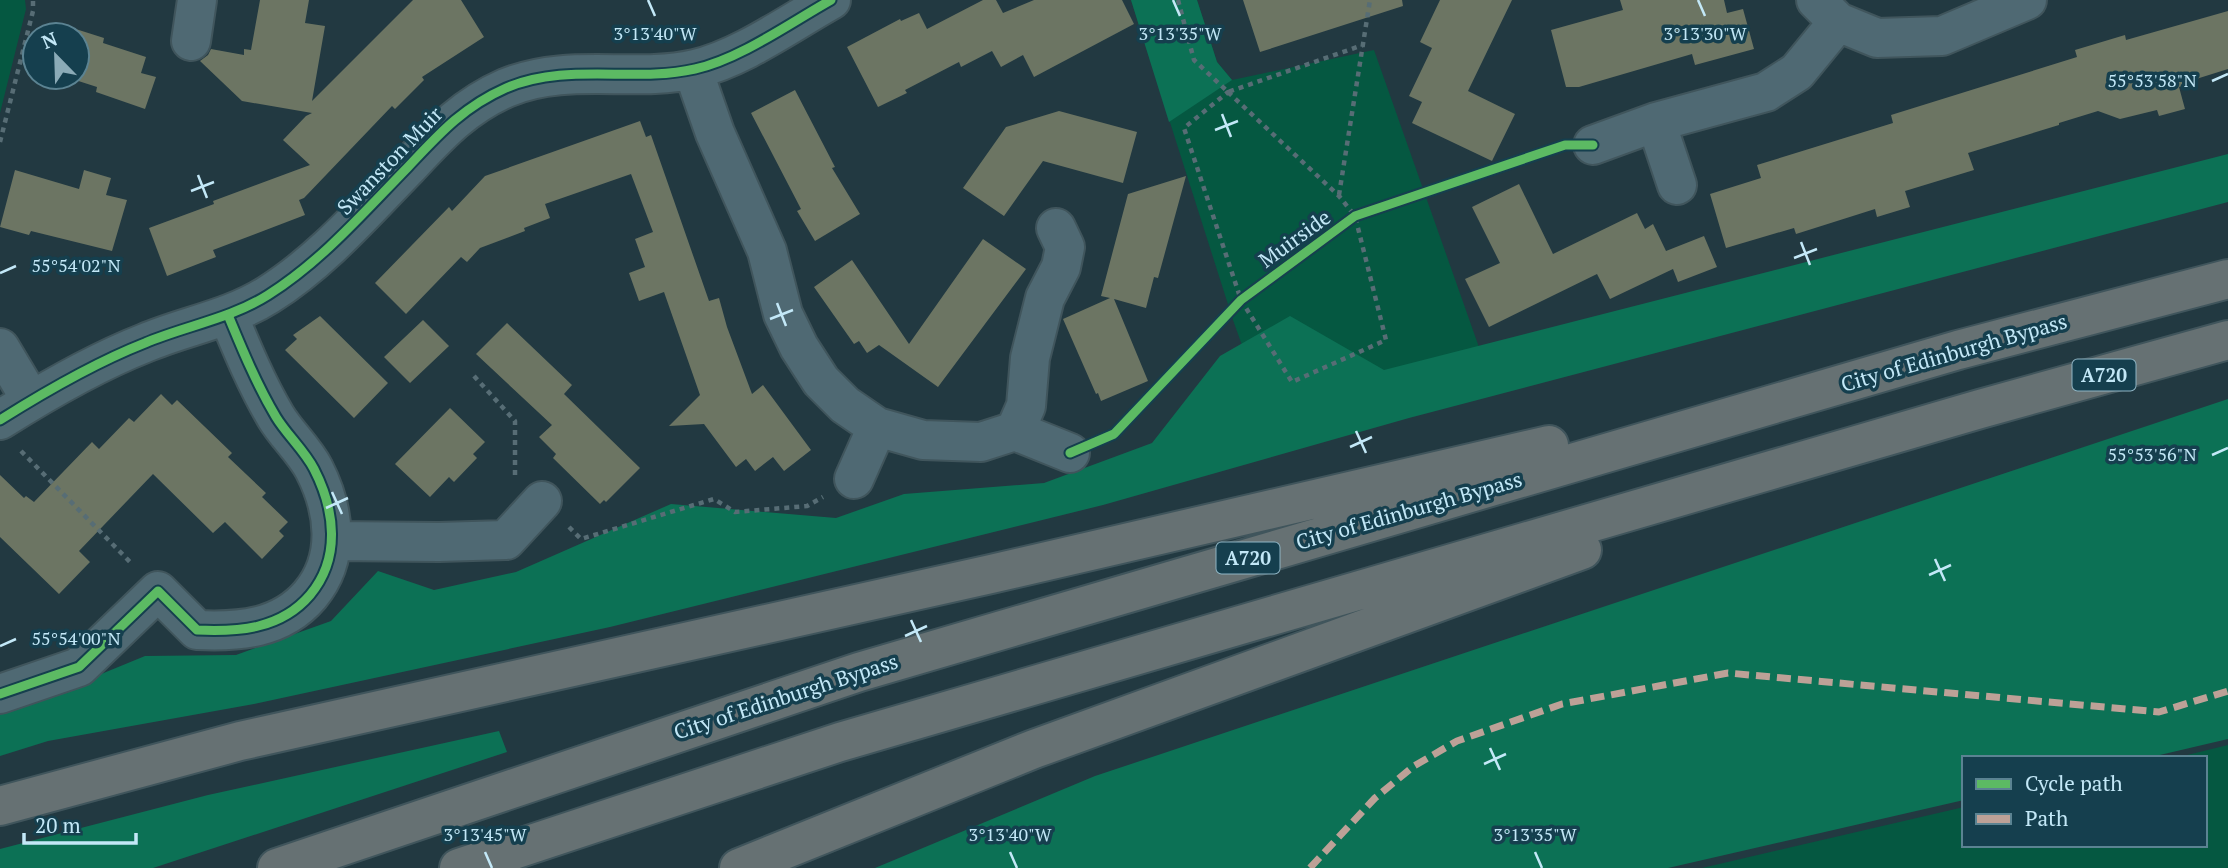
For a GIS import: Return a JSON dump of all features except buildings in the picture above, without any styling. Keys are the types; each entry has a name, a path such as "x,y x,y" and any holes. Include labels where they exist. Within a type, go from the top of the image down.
{"highway":[{"name":"City of Edinburgh Bypass","path":"277,868 859,672 1958,350 2228,279"},
{"name":"A720","path":"459,868 840,742 1980,409 2228,340"},
{"path":"0,806 240,741 978,577 1958,350"},
{"path":"739,868 1034,749 1980,409"}],"street":[{"path":"191,41 197,0"},
{"name":"Swanston Muir","path":"17,423 101,362 145,342 228,315 267,296 324,254 455,118 508,88 547,78 587,73 693,70 722,61 831,0"},
{"path":"1593,145 1656,122 1766,92 1797,72 1827,11 1877,38 1942,36 2027,0"},
{"path":"693,70 715,133 767,251 783,314 799,348 829,389 845,405 877,427 923,440 981,442 1015,430 1070,453"},
{"path":"1656,122 1676,185"},
{"path":"1015,430 1026,406 1030,358 1045,298 1061,267 1065,247 1056,228"},
{"path":"0,694 79,667 158,591 197,630 233,632 276,621 297,610 326,569 333,541 329,509 314,468 277,418 257,381 228,315"},
{"path":"0,348 17,423"},
{"path":"854,479 877,427"},
{"path":"333,541 506,540 542,501"}],"path":[{"path":"0,142 33,11 33,0"},
{"path":"1178,0 1194,60 1228,92 1339,196 1356,216 1386,340 1292,382 1241,300 1184,128 1228,92 1363,45"},
{"path":"1339,196 1370,0"},
{"path":"474,376 515,421 515,476 581,539 715,499 735,512 807,506 854,479"},
{"path":"17,423 158,591"}],"green space":[{"path":"0,0 25,0 26,9 0,113"},
{"path":"1131,0 1197,0 1217,62 1232,80 1374,50 1492,384 1274,435 1233,320"},
{"path":"1131,0 1197,0 1217,62 1232,80 1169,122"},
{"path":"2228,154 2228,202 1409,418 1103,505 610,627 254,704 48,741 0,756 0,711 55,693 145,656 236,655 331,621 378,571 434,590 516,572 671,504 836,518 904,494 1044,483 1152,443 1220,356 1290,316 1384,370"},
{"path":"2228,399 2228,739 2156,756 1962,756 1962,800 1668,868 875,868 1095,776"},
{"path":"499,731 507,752 153,868 0,868 0,849 208,795"},
{"path":"2228,745 2228,868 1702,868 1962,807 1962,847 2207,847 2207,756 2183,756"}],"marked path":[{"path":"1310,868 1375,798 1414,766 1457,741 1562,704 1728,673 2159,712 2228,691"}],"cycle path":[{"path":"0,420 107,359 238,310 288,282 359,218 452,122 491,95 529,80 553,76 672,73 695,69 747,49 831,0"},
{"name":"Muirside","path":"1070,453 1114,434 1241,300 1355,216 1565,145 1593,145"},
{"path":"0,694 79,667 158,591 197,630 228,630 273,622 299,606 320,581 327,565 332,534 327,501 310,462 280,424 269,405 228,315"}]}
